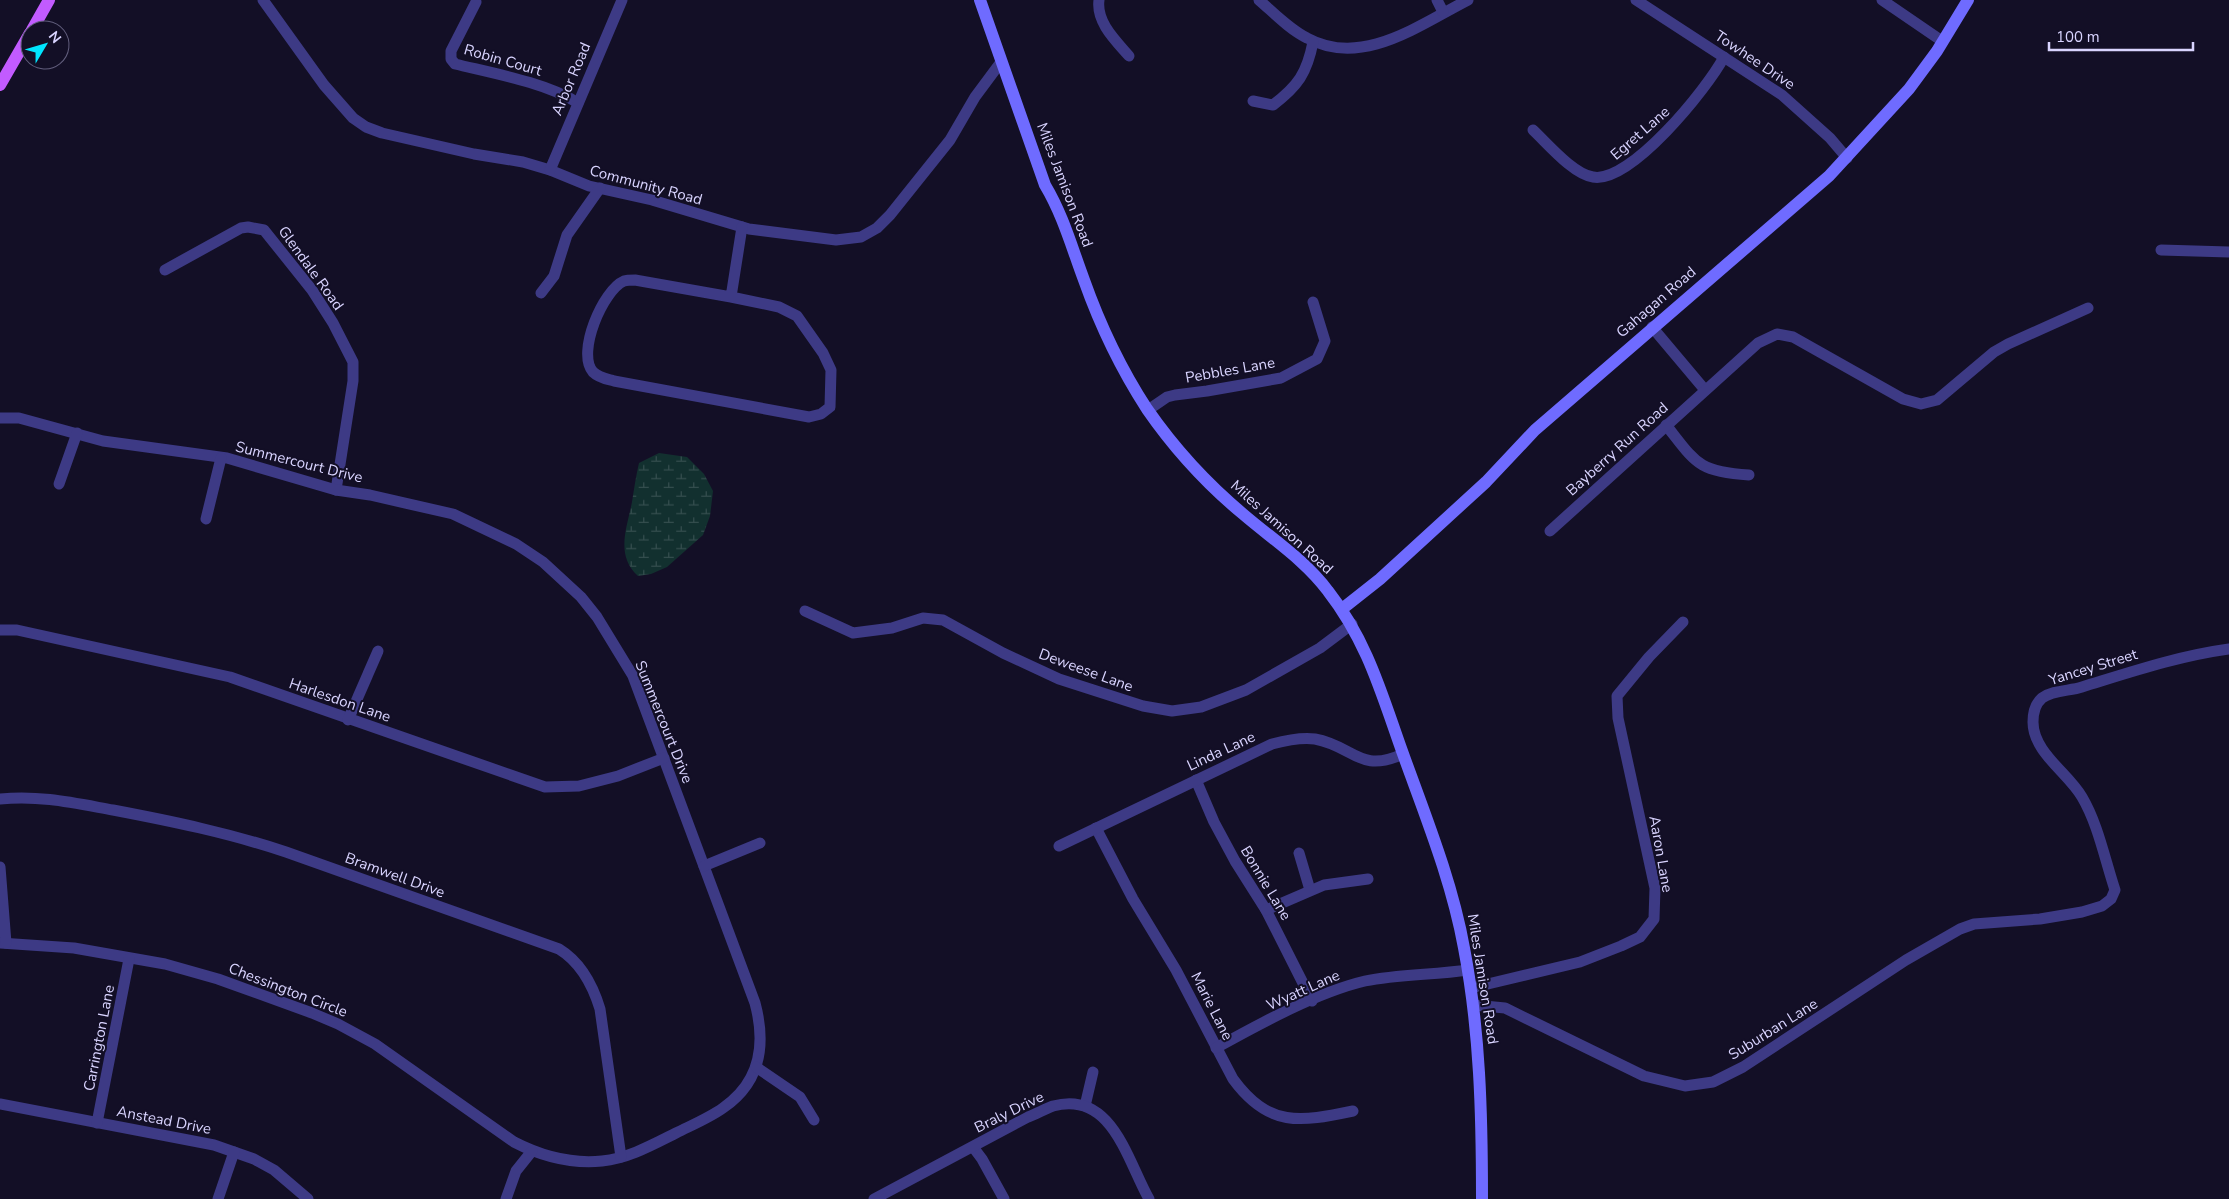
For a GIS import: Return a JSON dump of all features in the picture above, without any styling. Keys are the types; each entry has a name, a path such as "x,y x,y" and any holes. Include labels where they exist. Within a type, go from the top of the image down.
{"main road":[{"path":"38,20 49,0"},
{"name":"Miles Jamison Road","path":"980,0 1045,185 1057,206 1085,284 1120,363 1148,410 1166,435 1204,477 1242,513 1291,553 1315,576 1342,609 1365,649 1451,895 1464,948 1474,1005 1480,1075 1482,1199"},
{"name":"Gahagan Road","path":"1342,609 1380,580 1486,482 1535,430 1829,176 1903,96 1942,42 1968,0"},
{"path":"0,85 20,51"}],"street":[{"name":"Community Road","path":"263,0 324,86 359,123 382,132 474,154 523,162 550,170 579,182 666,204 742,228 769,233 836,240 852,240 877,228 890,215 954,134 975,97 1002,62"},
{"name":"Arbor Road","path":"550,170 622,0"},
{"path":"1099,0 1099,13 1103,21 1129,56"},
{"path":"1259,0 1292,29 1313,42 1342,49 1355,49 1391,39 1468,0"},
{"path":"1437,0 1444,12"},
{"name":"Towhee Drive","path":"1636,0 1782,95 1823,132 1847,158"},
{"path":"1882,0 1942,42"},
{"name":"Robin Court","path":"476,2 451,52 451,59 455,64 566,95 578,103"},
{"path":"1253,101 1273,105 1289,93 1298,83 1310,59 1313,42"},
{"name":"Egret Lane","path":"1533,130 1579,172 1594,178 1610,177 1625,167 1677,122 1717,71 1724,58"},
{"path":"541,293 554,276 568,235 600,188"},
{"name":"Glendale Road","path":"165,270 241,228 257,228 264,230 312,290 333,322 352,362 353,381 336,490"},
{"path":"731,297 742,228"},
{"path":"2161,250 2229,252"},
{"path":"635,280 731,297 779,307 797,316 823,353 831,370 830,407 821,414 809,416 614,381 598,377 586,360 591,330 610,294 624,281 635,280"},
{"name":"Pebbles Lane","path":"1148,410 1167,397 1281,378 1310,364 1317,359 1325,341 1313,302"},
{"name":"Bayberry Run Road","path":"1550,532 1704,390 1765,338 1777,334 1786,334 1800,340 1903,399 1921,404 1929,403 1944,395 1994,352 2088,308"},
{"path":"1652,327 1704,390"},
{"name":"Summercourt Drive","path":"0,418 20,418 120,444 177,450 239,461 336,490 370,495 454,514 516,544 543,562 581,597 597,617 633,676 741,963 758,1016 761,1043 756,1067 742,1090 723,1108 640,1151 621,1157"},
{"path":"1666,425 1700,466 1710,470 1749,475"},
{"path":"59,484 77,433"},
{"path":"206,519 222,458"},
{"name":"Deweese Lane","path":"805,611 853,633 892,628 923,618 944,620 1004,653 1059,679 1143,706 1172,711 1201,707 1246,690 1320,648 1352,624"},
{"name":"Aaron Lane","path":"1471,988 1580,962 1640,937 1654,919 1654,888 1618,718 1617,696 1683,622"},
{"name":"Harlesdon Lane","path":"0,630 17,630 230,678 545,787 579,786 618,776 664,758"},
{"name":"Yancey Street","path":"2082,912 2102,906 2111,899 2115,890 2091,816 2082,797 2043,749 2037,738 2033,723 2034,707 2042,698 2051,694 2178,658 2229,649"},
{"path":"348,720 378,651"},
{"name":"Linda Lane","path":"1059,846 1272,744 1294,738 1314,739 1325,742 1371,762 1388,761 1403,754"},
{"name":"Bonnie Lane","path":"1196,780 1207,807 1235,861 1266,910 1312,1001"},
{"name":"Bramwell Drive","path":"0,800 45,798 176,822 247,840 286,852 559,950 573,959 585,975 594,991 600,1010 621,1157"},
{"name":"Marie Lane","path":"1096,828 1133,899 1176,970 1233,1079 1245,1095 1269,1112 1286,1118 1306,1120 1331,1117 1353,1111"},
{"path":"704,866 760,843"},
{"path":"1298,853 1310,890"},
{"path":"0,867 3,943"},
{"path":"1266,910 1329,883 1368,879"},
{"name":"Suburban Lane","path":"1474,1005 1505,1008 1644,1076 1685,1086 1694,1086 1722,1078 1743,1067 1906,960 1960,929 1974,924 2040,919 2082,912"},
{"name":"Chessington Circle","path":"3,943 74,948 165,964 218,979 338,1024 375,1044 484,1122 532,1151 572,1160 600,1161 621,1157"},
{"name":"Carrington Lane","path":"97,1123 129,959"},
{"name":"Wyatt Lane","path":"1216,1048 1339,988 1367,981 1468,970"},
{"path":"756,1067 800,1097 814,1120"},
{"path":"1093,1072 1085,1106 1094,1110 1110,1125 1149,1199"},
{"name":"Anstead Drive","path":"0,1104 179,1137 234,1152 254,1159 274,1170 308,1199"},
{"name":"Braly Drive","path":"874,1199 1004,1130 1052,1107 1074,1104 1085,1106"},
{"path":"973,1147 982,1158 1004,1199"},
{"path":"506,1199 516,1171 532,1151"},
{"path":"218,1199 234,1152"}],"green space":[{"path":"659,453 687,457 704,474 713,491 710,516 703,535 667,567 651,574 638,576 631,568 627,559 624,541 639,463"}]}
